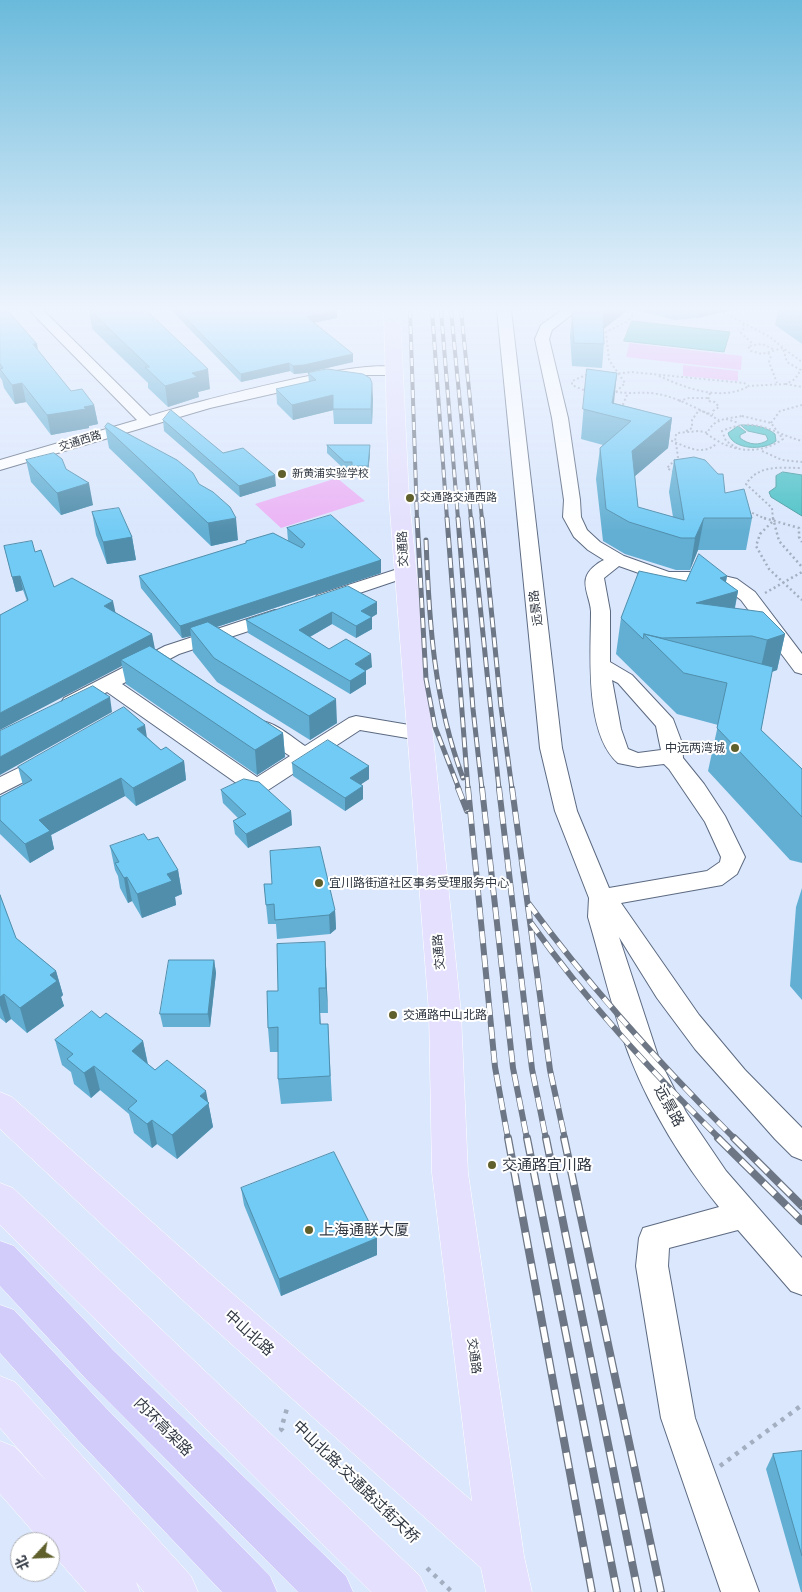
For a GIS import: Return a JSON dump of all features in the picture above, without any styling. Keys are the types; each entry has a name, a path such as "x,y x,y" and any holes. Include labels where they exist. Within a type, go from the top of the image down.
{"highway":[{"name":"内环高架路","path":"0,1259 99,1364 330,1592"},
{"path":"0,1324 98,1430 254,1592"}],"main road":[{"name":"交通路","path":"395,384 404,572 445,1012 450,1173 505,1574"},
{"name":"中山北路","path":"0,1108 297,1376 505,1574"},
{"path":"0,1200 148,1346 414,1578"},
{"path":"0,1396 175,1592"},
{"path":"0,1462 117,1592"}],"street":[{"path":"110,384 147,421"},
{"name":"交通西路","path":"0,465 206,404 295,384"},
{"name":"远景路","path":"512,384 552,748 566,810 600,898 600,917 645,1060 676,1121 715,1180 802,1280"},
{"path":"552,384 560,418 572,500 572,517 580,533 594,546 618,560 667,577 707,578 730,583 750,599 802,668"},
{"path":"618,560 606,565 598,573 594,581 600,602 600,664 609,725 620,753 628,759 638,761 663,758 672,760"},
{"path":"57,711 108,684 164,664 172,650 223,642 300,607 404,572"},
{"path":"600,664 625,679 666,724 671,743 672,760 689,780 730,845 733,857 728,869 714,879 600,898"},
{"path":"108,684 133,712 257,788 306,756 348,718 419,733"},
{"path":"239,713 306,756"},
{"path":"0,787 64,751"},
{"name":"远景路","path":"600,898 617,913 676,1005 729,1072 802,1147"},
{"path":"740,1592 678,1418 652,1266 654,1238 744,1215"}],"path":[{"path":"572,384 581,391 592,393"},
{"path":"616,392 624,384"},
{"path":"678,384 710,394 744,391 749,386"},
{"path":"746,384 749,386 764,384"},
{"path":"788,384 802,387"},
{"path":"606,390 627,396 657,394 713,415 715,418"},
{"path":"710,394 708,401 715,402 719,407 713,411 713,415"},
{"path":"620,411 627,396"},
{"path":"678,402 689,398 709,398"},
{"path":"771,423 780,411 802,405"},
{"path":"699,410 720,420"},
{"path":"683,432 692,428 692,420 699,410"},
{"path":"708,433 710,426 720,420 742,416 771,423 783,439 773,448 761,451"},
{"path":"726,419 741,424"},
{"path":"739,449 726,441 722,431 751,422 802,441"},
{"path":"675,473 667,468 678,457 678,442 675,437 677,433 683,432 708,433 717,443 739,449 761,451 782,460 802,462"},
{"path":"662,438 678,442 686,448 705,451 713,449 717,443"},
{"path":"802,468 766,468 749,478 746,484 751,491 772,508 772,522 776,540 788,555 802,567"},
{"path":"744,509 772,522 799,528 799,537 802,542"},
{"path":"772,522 760,534 756,546 761,558 782,582 802,600"},
{"path":"750,599 802,572"},
{"name":"中山北路-交通路过街天桥","path":"288,1436 281,1429 297,1376"},
{"path":"701,1481 802,1405"},
{"path":"414,1578 452,1592"}],"shaded area":[{"path":"741,425 767,429 775,434 776,441 764,446 742,446 731,439 728,433 738,426 746,432 740,435 740,438 747,442 758,444 768,440 766,435 748,431"},
{"path":"783,472 802,475 802,516 771,497 769,492 776,487 776,476"},
{"path":"337,478 365,501 281,528 255,504"}],"building":[{"path":"23,384 66,384 71,391 82,389 94,405 84,407 86,409 47,415"},
{"path":"297,384 372,384 371,409 333,409 333,395 292,405 276,389"},
{"path":"585,384 615,384 612,403 672,418 632,451 638,507 684,520 674,460 694,457 705,460 718,474 723,474 725,493 744,489 752,518 704,518 695,538 681,538 629,522 606,509 600,448 631,421 583,409"},
{"path":"171,410 223,453 243,448 275,475 239,486 163,420"},
{"path":"108,423 177,460 193,473 199,484 213,492 230,507 236,518 208,523 105,427"},
{"path":"327,445 370,445 368,466 352,466 352,462 345,462"},
{"path":"54,453 62,459 66,469 89,483 57,493 26,460"},
{"path":"119,508 132,537 103,542 92,512"},
{"path":"331,515 381,560 180,626 139,576 273,533 302,548 305,544 287,528"},
{"path":"32,541 35,552 41,550 54,587 72,578 113,601 104,606 152,634 0,713 0,615 28,600 20,576 12,577 4,546"},
{"path":"699,554 727,576 720,578 738,591 696,603 763,612 785,634 767,640 752,636 662,638 644,634 643,639 621,618 639,571 686,581"},
{"path":"348,586 377,602 361,611 372,617 356,626 332,612 299,630 329,649 346,639 371,654 355,664 366,671 350,681 246,620"},
{"path":"208,622 336,699 309,716 214,658 190,628"},
{"path":"644,634 773,667 761,730 802,769 802,817 717,728 727,683 684,673"},
{"path":"150,646 283,733 255,750 121,660"},
{"path":"93,686 110,697 0,757 0,731"},
{"path":"124,707 145,725 137,729 161,750 166,747 184,761 133,788 121,778 39,820 50,831 25,844 0,820 0,797 32,780 18,767"},
{"path":"328,740 369,766 350,778 363,786 345,798 292,763"},
{"path":"244,779 259,782 291,811 246,834 233,821 246,814 221,790"},
{"path":"144,834 148,840 158,837 178,870 167,874 172,881 137,894 127,877 124,878 115,863 119,862 110,846"},
{"path":"320,847 335,910 329,915 275,920 274,904 266,905 264,884 272,884 270,851"},
{"path":"0,895 16,938 56,971 50,975 57,981 20,1008 4,994 0,997"},
{"path":"325,942 326,988 319,988 320,1024 328,1024 330,1076 278,1079 278,1027 268,1028 267,991 278,991 277,944"},
{"path":"169,960 214,960 208,1014 160,1014"},
{"path":"92,1011 100,1018 106,1013 143,1041 132,1051 155,1070 167,1060 206,1091 200,1096 209,1103 172,1135 152,1120 147,1124 128,1109 137,1101 94,1066 84,1073 67,1059 73,1054 55,1040"},
{"name":"上海通联大厦","path":"334,1152 377,1238 279,1279 241,1188"},
{"path":"802,1451 802,1556 773,1454"}],"railway":[{"path":"412,384 417,519"},
{"path":"437,384 447,519"},
{"path":"447,384 458,519"},
{"path":"458,384 471,519"},
{"path":"468,384 482,519"},
{"path":"417,518 426,679 435,727 459,789"},
{"path":"447,518 468,789"},
{"path":"458,518 473,709 482,789"},
{"path":"471,518 499,789"},
{"path":"482,518 501,707 512,789"},
{"path":"426,540 431,631 439,690 445,720 463,778"},
{"path":"458,788 467,811"},
{"path":"468,788 495,1067 508,1139"},
{"path":"482,788 513,1068 527,1139"},
{"path":"499,788 532,1069 546,1139"},
{"path":"512,788 550,1070 565,1139"},
{"path":"529,904 577,966 628,1026 735,1139"},
{"path":"531,923 574,981 597,1008 669,1088 720,1139"},
{"path":"508,1138 592,1592"},
{"path":"527,1138 617,1592"},
{"path":"546,1138 638,1592"},
{"path":"564,1138 661,1592"},
{"path":"718,1138 802,1221"},
{"path":"735,1139 802,1206"}],"place":[{"name":"新黄浦实验学校","path":"282,474"},
{"name":"交通路交通西路","path":"410,498"},
{"name":"中远两湾城","path":"735,748"},
{"name":"宜川路街道社区事务受理服务中心","path":"319,883"},
{"name":"交通路中山北路","path":"393,1015"},
{"name":"交通路宜川路","path":"492,1165"},
{"name":"上海通联大厦","path":"309,1230"}]}
